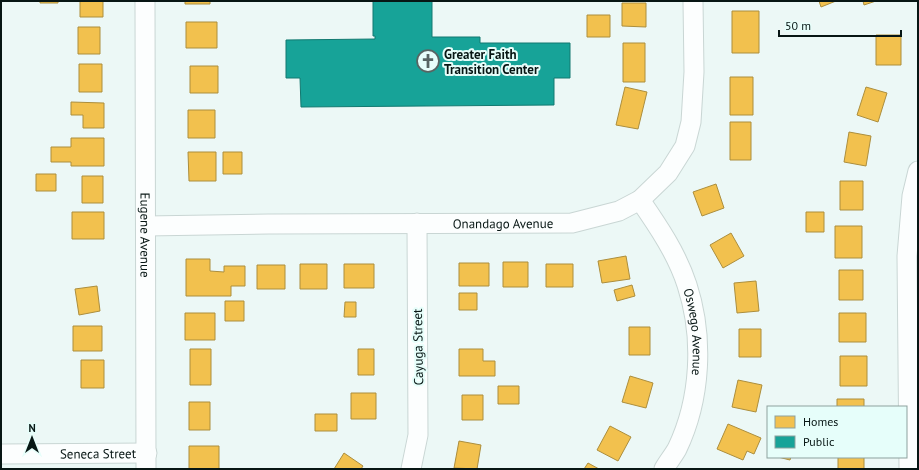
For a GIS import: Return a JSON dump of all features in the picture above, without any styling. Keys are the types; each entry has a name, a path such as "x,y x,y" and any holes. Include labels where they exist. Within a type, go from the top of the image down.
{"street":[{"name":"Eugene Avenue","path":"145,1 147,461"},
{"name":"Onandago Avenue","path":"146,226 572,223 619,210 640,200 668,173 685,146 690,122 694,72 693,1"},
{"path":"909,469 907,256 912,196 918,171"},
{"name":"Oswego Avenue","path":"640,200 670,245 687,284 693,304 698,343 698,361 694,395 688,422 676,449 664,469"},
{"name":"Cayuga Street","path":"411,469 418,435 417,224"},
{"name":"Seneca Street","path":"1,454 147,461"}],"building: Homes":[{"path":"40,1 58,1 58,3 40,3"},
{"path":"80,1 103,1 103,17 80,17"},
{"path":"185,1 210,1 210,4 185,4"},
{"path":"819,1 836,1 821,7"},
{"path":"863,1 876,1 864,5"},
{"path":"622,3 646,3 646,27 622,26"},
{"path":"732,11 759,11 759,53 732,53"},
{"path":"587,15 610,15 610,37 587,37"},
{"path":"186,22 217,22 217,48 186,48"},
{"path":"78,27 100,27 100,54 78,54"},
{"path":"876,35 901,35 901,65 876,65"},
{"path":"623,43 645,43 645,82 623,82"},
{"path":"79,64 102,64 102,92 79,92"},
{"path":"190,66 218,66 218,93 190,93"},
{"path":"730,77 753,77 753,115 730,115"},
{"path":"625,87 647,92 638,129 616,125"},
{"path":"866,87 887,93 878,122 857,115"},
{"path":"71,102 104,103 104,128 83,128 83,115 71,115"},
{"path":"188,110 215,110 215,138 188,138"},
{"path":"730,122 751,122 751,160 730,160"},
{"path":"849,132 871,136 866,166 844,162"},
{"path":"71,138 104,138 104,166 71,166 71,162 51,162 51,147 71,147"},
{"path":"188,152 216,152 216,181 189,181"},
{"path":"223,152 242,152 242,174 223,174"},
{"path":"36,174 56,174 56,191 36,191"},
{"path":"82,176 103,176 103,203 82,203"},
{"path":"840,181 863,181 863,210 840,210"},
{"path":"716,184 724,208 702,216 693,192"},
{"path":"72,212 104,212 104,239 72,239"},
{"path":"806,212 824,212 824,232 806,232"},
{"path":"835,226 862,226 862,258 835,258"},
{"path":"731,233 744,256 723,268 710,245"},
{"path":"626,256 630,279 602,283 598,261"},
{"path":"186,259 210,259 210,271 224,272 224,266 245,266 245,286 231,286 231,296 186,296"},
{"path":"503,262 528,262 528,287 503,287"},
{"path":"459,263 489,263 489,286 459,286"},
{"path":"300,264 327,264 327,289 300,289"},
{"path":"344,264 374,264 374,288 344,288"},
{"path":"546,264 573,264 573,287 546,287"},
{"path":"257,265 285,265 285,289 257,289"},
{"path":"839,270 863,270 863,300 839,300"},
{"path":"756,281 759,311 737,313 734,283"},
{"path":"632,285 635,296 617,301 614,290"},
{"path":"97,286 100,311 79,315 75,289"},
{"path":"459,293 477,293 477,310 459,310"},
{"path":"225,301 244,301 244,321 225,321"},
{"path":"345,302 356,302 356,317 344,317"},
{"path":"185,313 215,313 215,340 185,340"},
{"path":"839,313 866,313 866,342 839,342"},
{"path":"73,326 102,326 102,351 73,351"},
{"path":"629,327 650,327 650,355 629,355"},
{"path":"739,329 761,329 761,357 739,357"},
{"path":"190,349 211,349 211,385 190,385"},
{"path":"358,349 374,349 374,375 358,375"},
{"path":"459,349 483,349 483,361 495,361 495,376 459,376"},
{"path":"840,356 867,356 867,386 840,386"},
{"path":"81,360 104,360 104,388 81,388"},
{"path":"630,376 653,383 646,408 622,402"},
{"path":"738,380 762,385 756,412 732,407"},
{"path":"498,386 519,386 519,404 498,404"},
{"path":"351,393 376,393 376,419 351,419"},
{"path":"462,395 483,395 483,420 462,420"},
{"path":"837,399 864,399 864,406 837,406"},
{"path":"189,402 210,402 210,430 189,430"},
{"path":"315,414 337,414 337,431 315,431"},
{"path":"728,424 761,438 754,454 747,451 743,460 717,449"},
{"path":"610,426 631,437 618,461 597,450"},
{"path":"459,441 481,445 477,469 454,468"},
{"path":"189,446 219,446 219,469 189,469"},
{"path":"344,453 363,466 361,469 334,469"},
{"path":"838,458 864,458 864,469 838,469"},
{"path":"588,463 599,469 584,469"}],"building: Public":[{"name":"Greater Faith Transition Center","path":"373,1 432,1 432,37 480,37 480,43 570,43 570,78 554,78 554,105 301,107 300,78 286,78 286,40 375,39 375,36 373,36"}],"place":[{"name":"Greater Faith Transition Center","path":"428,61"}]}
